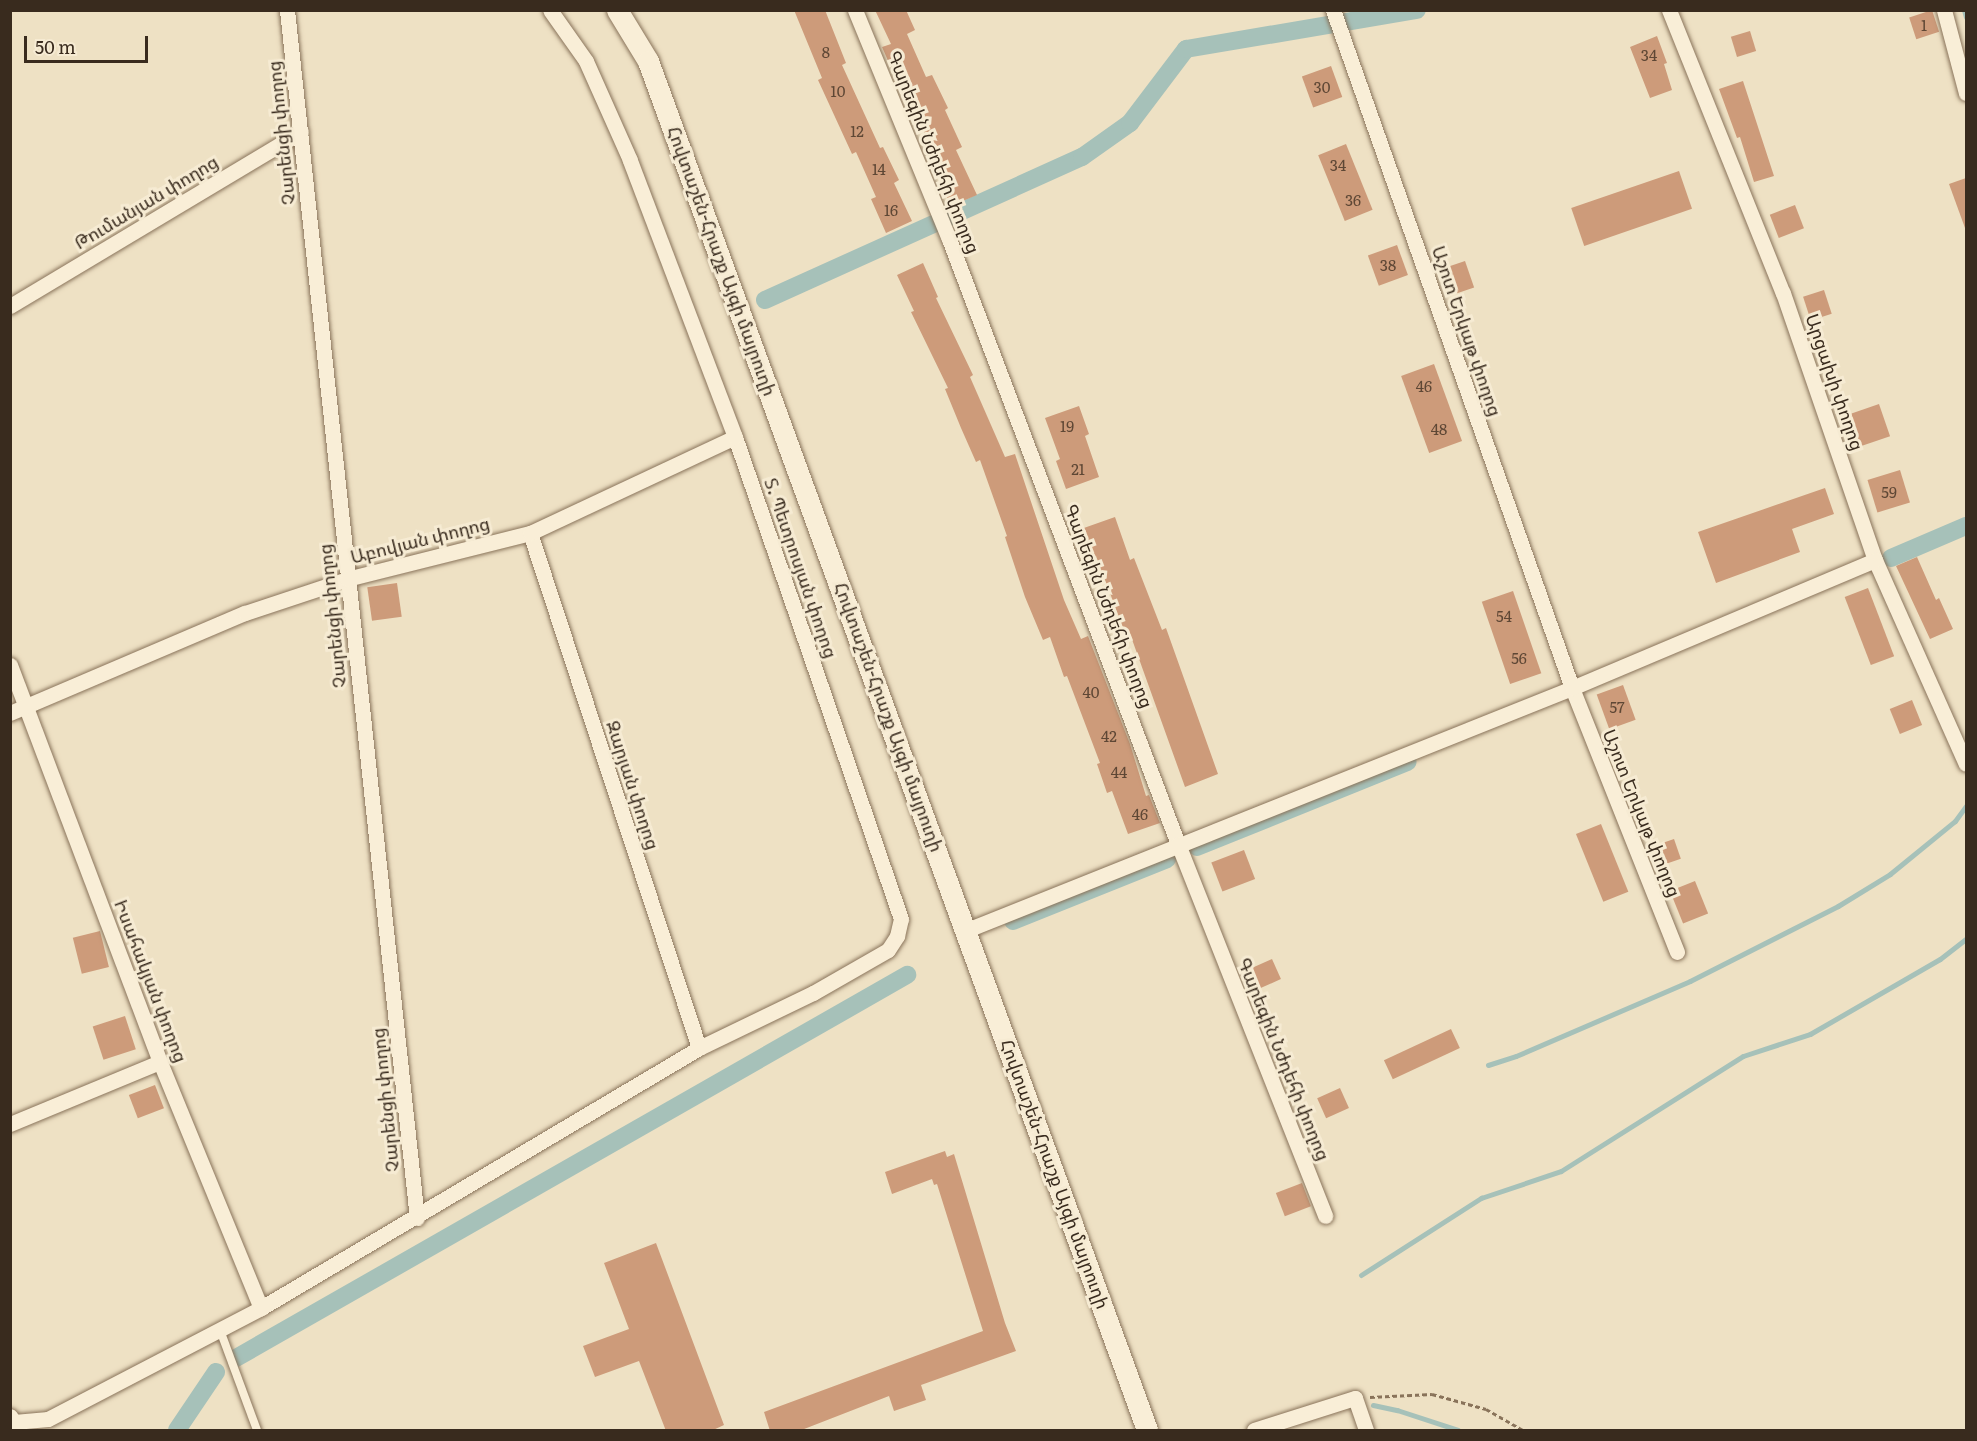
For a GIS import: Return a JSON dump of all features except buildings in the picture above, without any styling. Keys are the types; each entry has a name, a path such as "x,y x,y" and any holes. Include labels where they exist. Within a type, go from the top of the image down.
{"street":[{"name":"Չարենցի փողոց","path":"287,10 417,1218"},
{"name":"Տ. Պետրոսյան փողոց","path":"12,1419 48,1419 261,1308 417,1218 699,1048 813,993 888,951 897,936 901,918 735,437 630,160 586,61 550,10"},
{"name":"Հովտաշեն-Հրաշք Այգի մայրուղի","path":"617,10 648,61 967,930 1147,1431"},
{"name":"Գարեգին Նժդեհի փողոց","path":"855,10 938,210 1178,844 1325,1216"},
{"name":"Աշոտ Երկաթ փողոց","path":"1334,10 1572,688 1677,952"},
{"name":"Արցախի փողոց","path":"1669,10 1783,293 1875,560 1966,764"},
{"path":"1944,10 1966,93"},
{"name":"Թումանյան փողոց","path":"10,306 301,132"},
{"name":"Աբովյան փողոց","path":"10,713 245,613 347,579 530,533 735,437"},
{"name":"Զարյան փողոց","path":"530,533 699,1048"},
{"path":"967,930 1572,688 1875,560"},
{"name":"Իսահակյան փողոց","path":"10,665 160,1062 261,1308"},
{"path":"10,1124 160,1062"},
{"path":"1254,1431 1354,1398 1366,1431"}],"lane":[{"path":"220,1330 257,1431"}],"path":[{"path":"1354,1398 1432,1394 1486,1408 1522,1431"}],"waterway":[{"path":"765,300 1082,157 1130,123 1186,49 1417,10"},
{"path":"1964,10 1966,17"},
{"path":"1891,558 1966,526"},
{"path":"1197,847 1407,762"},
{"path":"1488,1065 1516,1056 1690,981 1838,906 1890,874 1955,821 1966,806"},
{"path":"1013,921 1167,859"},
{"path":"1361,1275 1481,1198 1561,1171 1743,1056 1810,1034 1940,959 1966,939"},
{"path":"236,1358 907,975"},
{"path":"177,1430 216,1372"},
{"path":"1373,1405 1397,1410 1458,1430"}]}
